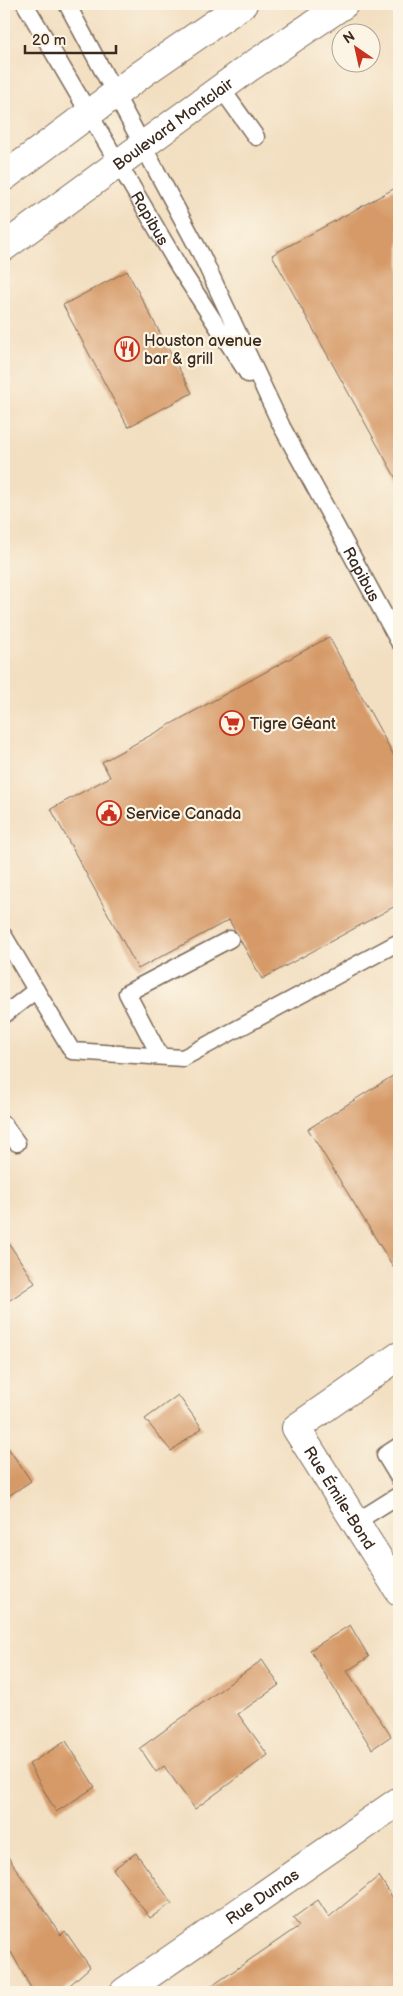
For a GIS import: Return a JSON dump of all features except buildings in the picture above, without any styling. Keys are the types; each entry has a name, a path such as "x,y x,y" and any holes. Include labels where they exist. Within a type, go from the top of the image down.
{"main road":[{"path":"4,177 115,94 244,4"},
{"name":"Boulevard Montclair","path":"4,247 221,88 344,4"},
{"name":"Rue Émile-Bond","path":"399,1356 296,1428 399,1591"},
{"name":"Rue Dumas","path":"124,1992 399,1801"}],"lane":[{"name":"Rapibus","path":"25,4 179,268 282,427"},
{"name":"Rapibus","path":"68,7 201,254 282,427 399,642"},
{"path":"221,88 256,137"},
{"path":"4,936 72,1051 183,1058 399,942"},
{"path":"160,1056 126,993 230,939"},
{"path":"4,1015 36,990"},
{"path":"4,1125 17,1143"},
{"path":"399,1446 385,1455 399,1478"},
{"path":"356,1522 399,1494"}],"place":[{"name":"Houston avenue bar & grill","path":"127,349"},
{"name":"Tigre Géant","path":"232,723"},
{"name":"Service Canada","path":"109,813"}]}
